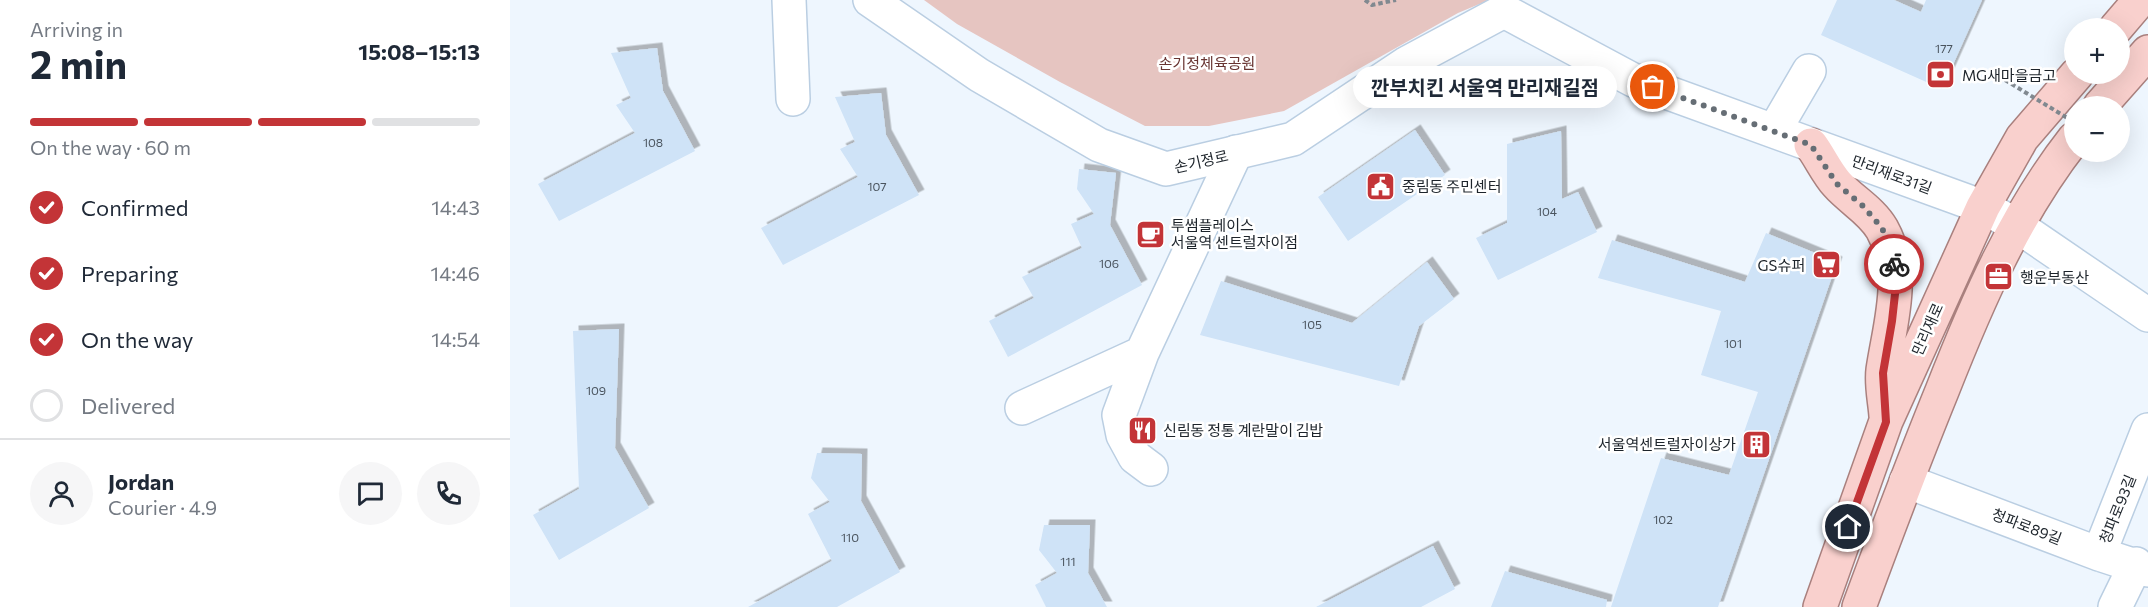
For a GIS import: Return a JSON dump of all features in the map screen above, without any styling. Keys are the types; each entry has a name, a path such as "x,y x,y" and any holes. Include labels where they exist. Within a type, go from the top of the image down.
{"main road":[{"path":"2124,18 2140,0"},
{"path":"2109,96 2148,52"},
{"name":"만리재로","path":"1820,607 1886,422 1983,207 2022,138 2068,84"},
{"path":"1811,145 1837,184 1862,205 1882,228 1893,255 1896,285 1883,373 1886,422"},
{"path":"1860,607 1906,480 1981,296 2016,225 2064,151"},
{"path":"1886,422 1935,355 1955,358"}],"street":[{"path":"789,0 793,99"},
{"name":"손기정로","path":"870,0 979,75 1099,145 1166,169 1293,139 1407,63 1504,11"},
{"name":"만리재로31길","path":"1504,11 1633,80 1983,207 2016,225"},
{"path":"1774,131 1809,70"},
{"path":"1150,469 1131,450 1123,435 1119,415 1142,353 1236,152"},
{"path":"2016,225 2148,315"},
{"path":"1022,408 1142,353"},
{"name":"청파로93길","path":"2099,554 2148,430"},
{"name":"청파로89길","path":"1906,480 2099,554 2142,567"},
{"path":"2115,607 2142,567"}],"path":[{"path":"1365,0 1372,5 1396,0"},
{"path":"2005,80 2064,116"}],"green space":[{"name":"손기정체육공원","path":"924,0 1489,0 1458,13 1284,111 1209,126 1145,126 1060,82 957,24"}],"building":[{"path":"1837,0 1894,0 1921,12 1926,0 1982,0 1942,89 1821,35"},
{"path":"657,48 663,91 695,151 559,221 538,184 635,133 616,105 631,98 611,53"},
{"path":"881,93 886,135 919,195 783,265 761,228 858,177 840,149 855,142 835,97"},
{"name":"중림동 주민센터","path":"1415,130 1445,175 1348,241 1318,197"},
{"path":"1561,131 1562,199 1578,192 1597,232 1498,280 1476,238 1507,223 1507,144"},
{"path":"1079,169 1116,173 1110,225 1142,285 1008,357 989,321 1034,298 1022,277 1082,248 1071,224 1094,214 1077,189"},
{"path":"1766,233 1837,262 1718,607 1611,607 1661,458 1729,475 1758,392 1701,375 1721,311 1598,278 1612,240 1745,282"},
{"path":"1427,262 1454,299 1419,326 1399,386 1200,335 1221,281 1352,323"},
{"path":"619,329 615,448 649,508 559,560 533,515 579,489 573,331"},
{"path":"817,453 862,454 861,501 900,572 837,607 748,607 832,561 808,514 830,502 811,478"},
{"path":"1044,525 1090,525 1088,573 1107,607 1046,607 1035,585 1057,573 1039,550"},
{"path":"1433,546 1455,589 1421,607 1316,607"},
{"path":"1505,571 1607,600 1606,607 1491,607"}],"way so far":[{"path":"1653,87 1811,145 1837,184 1862,205 1882,228 1893,255 1894,264"}],"place":[{"name":"MG새마을금고","path":"1941,75"},
{"name":"깐부치킨 서울역 만리재길점","path":"1653,87"},
{"name":"중림동 주민센터","path":"1381,186"},
{"name":"투썸플레이스 서울역 센트럴자이점","path":"1150,234"},
{"name":"GS슈퍼","path":"1826,265"},
{"name":"행운부동산","path":"1999,277"},
{"name":"신림동 정통 계란말이 김밥","path":"1142,430"},
{"name":"서울역센트럴자이상가","path":"1757,444"}],"route":[{"path":"1848,527 1886,422 1883,373 1896,285 1894,264"}]}
